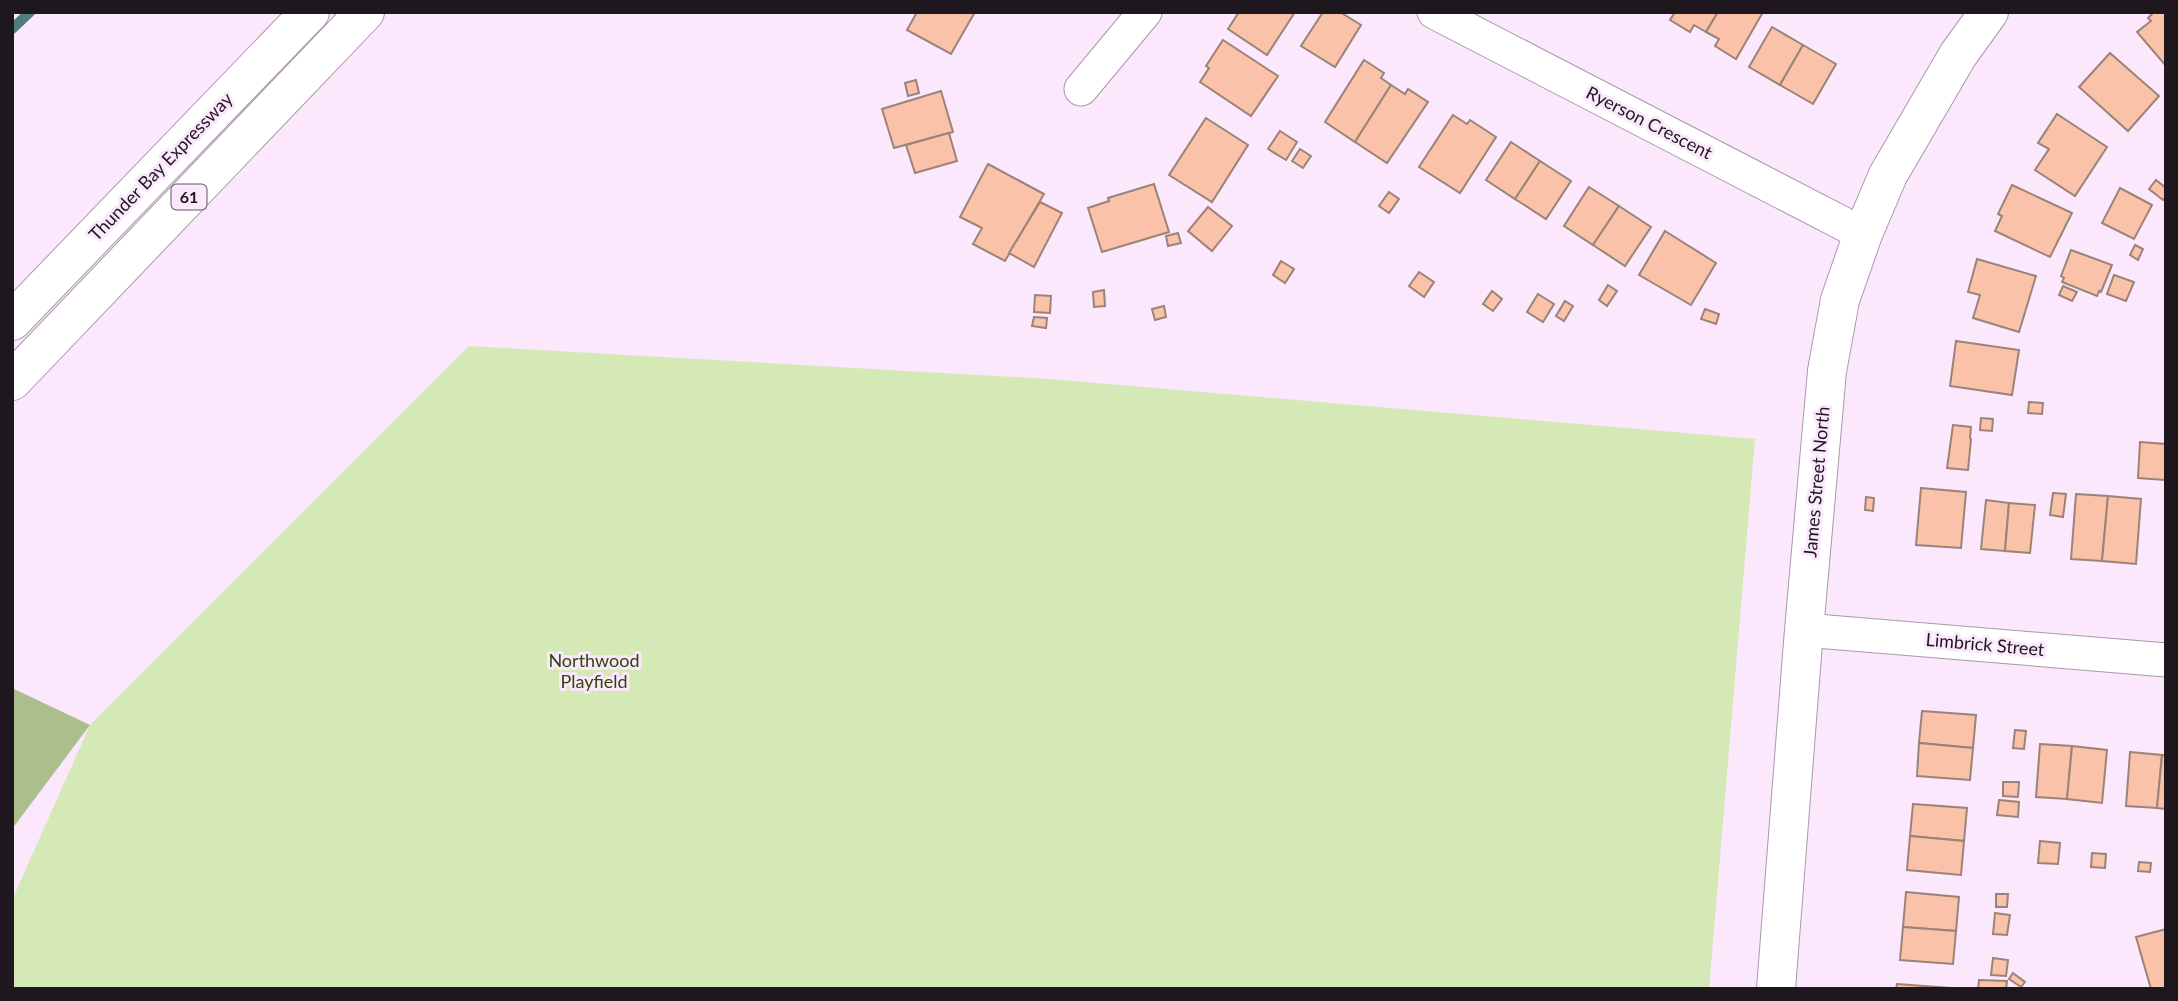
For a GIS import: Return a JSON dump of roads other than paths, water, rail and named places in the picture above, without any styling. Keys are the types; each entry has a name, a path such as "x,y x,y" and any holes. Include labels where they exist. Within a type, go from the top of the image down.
{"main road":[{"name":"Thunder Bay Expressway","path":"12,321 310,12"},
{"name":"61","path":"12,381 365,12"},
{"name":"James Street North","path":"1776,989 1804,630 1828,371 1840,300 1863,234 1888,175 1958,54 1989,12"}],"street":[{"path":"1081,89 1145,12"},
{"name":"Ryerson Crescent","path":"1434,12 1863,234"},
{"name":"Limbrick Street","path":"1804,630 2166,660"}],"waterway":[{"path":"12,29 30,12"}],"park label":[{"name":"Northwood Playfield","path":"594,671"}]}
